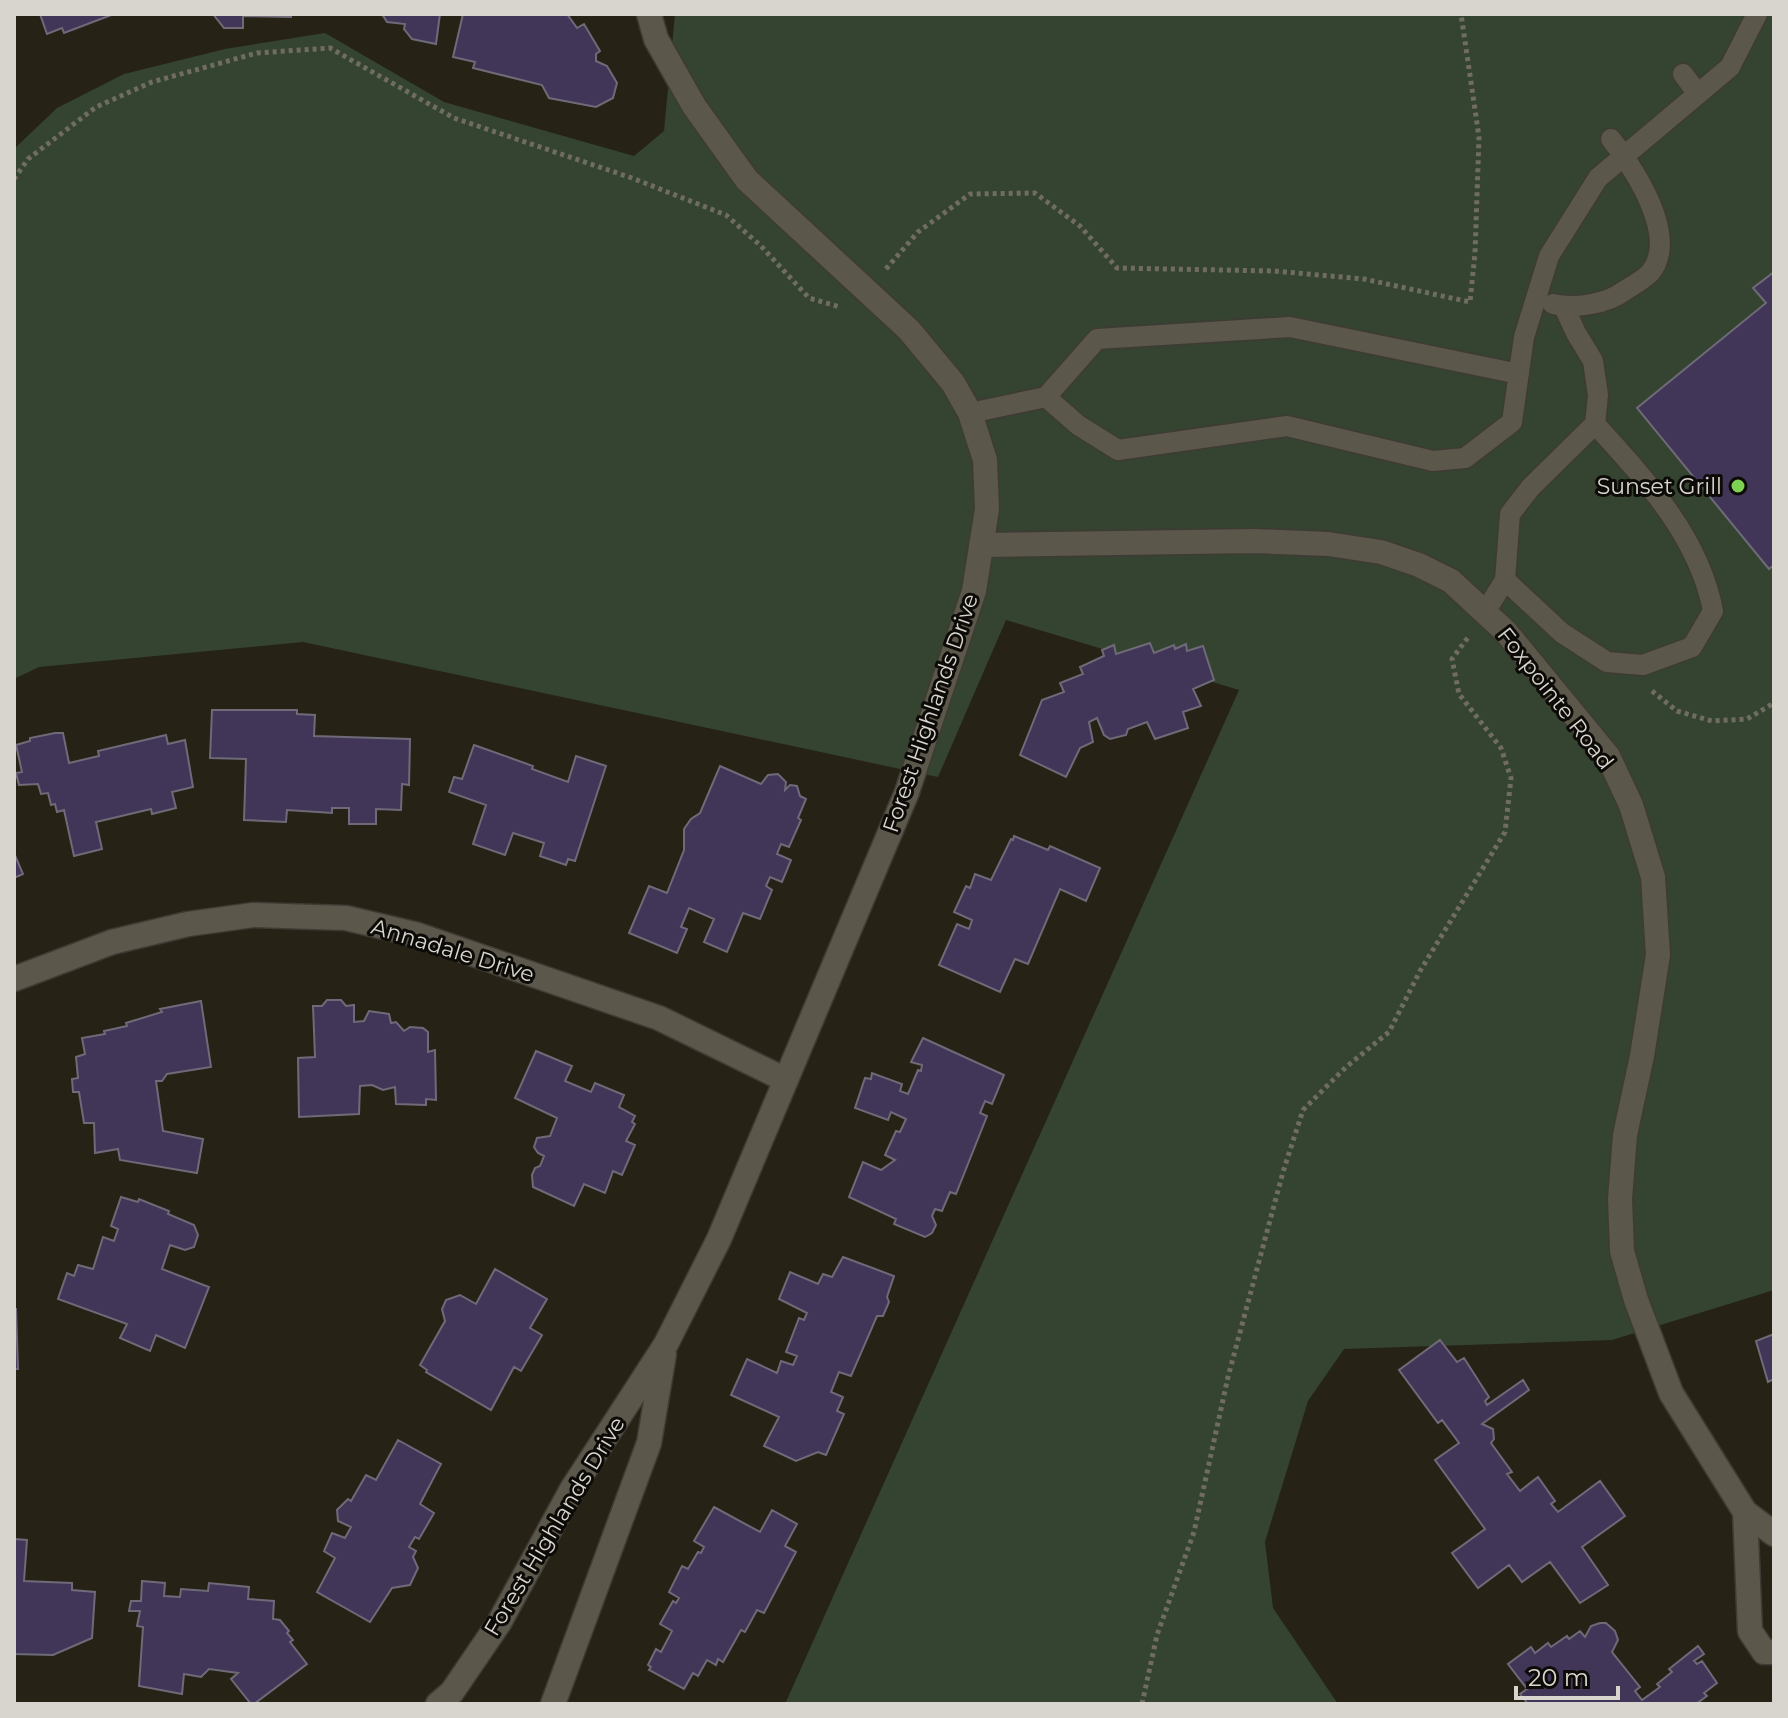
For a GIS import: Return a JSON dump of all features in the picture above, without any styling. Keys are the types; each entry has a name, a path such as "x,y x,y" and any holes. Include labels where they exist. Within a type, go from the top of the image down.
{"street":[{"name":"Forest Highlands Drive","path":"438,1704 452,1692 499,1623 572,1489 666,1344 719,1239 907,792 974,591 987,509 985,460 970,413 953,383 918,341 747,180 694,106 656,39 649,14"},
{"name":"Foxpointe Road","path":"981,545 1255,541 1328,544 1381,552 1419,565 1451,581 1506,632 1608,756 1631,805 1653,877 1658,955 1642,1056 1625,1135 1620,1199 1622,1251 1636,1300 1671,1393 1745,1512 1774,1534"},
{"name":"Annadale Drive","path":"14,979 112,942 188,924 253,915 346,918 418,935 659,1018 786,1080"},
{"name":"Forest Highlands Drive","path":"553,1704 649,1443 666,1344"},
{"name":"Foxpointe Road","path":"1745,1512 1750,1631 1764,1652 1774,1652"}],"lane":[{"path":"1046,397 1078,425 1118,450 1287,426 1433,461 1465,458 1512,422 1524,337 1549,256 1617,147 1698,94 1730,67 1757,14"},
{"path":"1683,74 1698,94"},
{"path":"1536,300 1564,307 1614,299 1650,273 1662,249 1656,218 1617,147"},
{"path":"1485,612 1505,580 1510,514 1531,487 1595,424 1598,395 1593,361 1564,307"},
{"path":"970,413 1046,397 1097,339 1290,327 1519,374"},
{"path":"1505,580 1562,633 1607,662 1643,665 1692,647 1713,611 1708,588 1691,550 1654,489 1595,424"}],"path":[{"path":"14,179 28,159 96,107 152,82 257,53 330,48 454,118 632,178 726,215 761,246 809,298 845,308 866,290 918,232 970,194 1035,193 1080,226 1117,268 1274,271 1364,279 1470,302 1479,137 1461,14"},
{"path":"1142,1704 1157,1635 1194,1532 1228,1377 1283,1172 1303,1110 1346,1067 1389,1032 1420,971 1505,832 1511,778 1501,748 1459,694 1452,659 1485,612"},
{"path":"1646,686 1677,711 1712,721 1747,719 1774,703"}],"green space":[{"path":"675,14 1774,14 1774,1290 1612,1340 1344,1349 1308,1401 1265,1542 1273,1608 1338,1704 785,1704 1239,690 1006,620 938,777 303,642 39,667 14,679 14,149 57,108 124,74 225,49 325,33 444,102 634,156 664,131"}],"building":[{"path":"40,14 114,14 64,33 62,28 47,34"},
{"path":"213,14 291,14 291,17 243,16 243,28 224,28"},
{"path":"382,14 440,14 436,44 412,39 404,29 405,24 387,22"},
{"path":"463,14 567,14 577,28 584,24 600,51 596,54 596,61 607,66 617,83 613,98 596,107 549,98 542,85 473,68 475,62 453,57"},
{"name":"Sunset Grill","path":"1774,272 1774,565 1769,569 1637,408 1766,303 1753,288"},
{"path":"1150,643 1154,653 1174,645 1175,649 1186,644 1187,651 1203,646 1214,680 1193,689 1201,706 1183,712 1188,728 1155,739 1147,722 1128,729 1126,735 1110,739 1104,735 1097,718 1089,722 1093,742 1080,748 1066,777 1020,755 1042,700 1064,692 1060,683 1083,674 1080,667 1104,656 1102,650 1114,645 1116,654"},
{"path":"212,710 297,710 297,714 315,715 314,736 410,739 409,785 402,784 401,810 376,809 376,824 349,824 349,808 332,808 332,813 287,810 286,822 244,820 246,759 210,758"},
{"path":"63,733 69,763 99,756 98,751 166,735 168,744 185,740 193,787 172,792 176,808 152,814 151,809 96,822 102,849 74,856 64,810 57,812 55,804 51,805 48,793 41,794 38,784 19,785 16,773 22,772 16,745 30,741 30,738"},
{"path":"474,745 568,782 576,756 606,766 575,861 568,859 566,865 540,856 544,843 513,833 505,855 473,844 486,805 449,792 454,777 462,779"},
{"path":"720,766 761,784 768,775 778,774 786,782 785,790 790,785 797,786 800,796 806,799 789,847 781,844 777,854 791,860 782,882 770,877 766,886 772,890 760,919 743,913 727,952 704,942 714,919 689,908 681,927 687,929 677,953 629,933 649,886 667,893 684,850 684,829 700,813"},
{"path":"1014,836 1048,850 1050,846 1100,868 1086,901 1060,889 1028,964 1015,959 1000,992 939,965 957,924 969,929 972,920 954,912 966,886 970,888 975,874 991,880"},
{"path":"14,853 23,874 14,878"},
{"path":"327,1000 341,1000 346,1006 354,1005 354,1022 364,1021 369,1011 389,1014 391,1023 396,1022 404,1031 410,1027 423,1028 428,1032 428,1052 435,1050 436,1100 426,1099 426,1105 396,1104 395,1087 383,1090 372,1085 360,1086 359,1114 299,1117 298,1058 315,1057 313,1006 322,1006"},
{"path":"201,1001 211,1067 167,1074 162,1081 156,1081 163,1131 203,1139 197,1173 120,1160 118,1149 95,1153 94,1123 84,1123 79,1092 73,1092 72,1079 78,1078 76,1057 85,1054 82,1038 127,1026 126,1023 162,1012 160,1009"},
{"path":"923,1038 1004,1075 992,1104 985,1101 980,1113 987,1116 956,1194 950,1192 942,1211 935,1209 932,1216 936,1225 932,1233 925,1237 894,1224 896,1219 849,1197 863,1162 881,1170 895,1160 885,1155 896,1131 900,1132 906,1119 891,1112 888,1120 855,1108 865,1078 871,1079 872,1073 902,1084 900,1091 908,1094 918,1070 921,1071 922,1065 911,1062"},
{"path":"536,1051 572,1066 565,1081 591,1092 595,1083 624,1095 619,1107 635,1116 632,1122 635,1124 626,1141 635,1145 622,1175 613,1171 605,1193 584,1184 574,1206 533,1187 532,1175 544,1156 534,1147 537,1138 550,1136 557,1118 515,1098"},
{"path":"121,1197 138,1202 139,1199 194,1225 198,1235 194,1247 185,1250 170,1245 162,1269 209,1287 185,1348 156,1335 150,1351 120,1338 127,1324 58,1299 67,1273 74,1276 78,1265 93,1269 103,1237 114,1241 118,1229 111,1226"},
{"path":"843,1257 894,1276 887,1297 889,1302 883,1316 877,1316 851,1376 839,1372 831,1392 843,1397 837,1411 844,1414 826,1455 818,1452 796,1461 764,1446 779,1417 731,1395 747,1359 777,1373 781,1361 793,1365 797,1356 786,1352 799,1318 804,1320 807,1313 779,1299 790,1272 818,1284 823,1274 832,1277"},
{"path":"495,1269 547,1299 530,1328 542,1335 521,1371 514,1367 491,1410 426,1372 420,1365 445,1321 442,1309 446,1300 460,1295 476,1304"},
{"path":"16,1309 18,1369 14,1369"},
{"path":"1774,1334 1774,1379 1768,1382 1756,1341"},
{"path":"1440,1340 1457,1362 1464,1358 1489,1397 1485,1401 1487,1405 1523,1380 1529,1390 1482,1424 1493,1429 1494,1439 1491,1443 1512,1472 1507,1474 1520,1491 1538,1477 1555,1501 1551,1504 1558,1512 1600,1481 1625,1516 1582,1547 1608,1585 1580,1603 1550,1562 1522,1582 1509,1565 1478,1588 1452,1553 1485,1529 1435,1460 1459,1443 1442,1420 1438,1423 1399,1370"},
{"path":"398,1440 441,1464 420,1504 434,1513 419,1539 415,1537 409,1547 416,1551 413,1557 418,1568 410,1585 392,1588 370,1622 317,1592 335,1558 324,1551 332,1533 345,1538 351,1527 338,1521 337,1510 348,1499 351,1501 366,1475 376,1480"},
{"path":"714,1507 760,1532 772,1510 797,1524 785,1546 796,1552 764,1613 757,1610 745,1632 741,1630 723,1662 718,1659 716,1665 707,1660 698,1676 693,1673 684,1689 649,1670 651,1667 648,1665 656,1649 661,1652 672,1631 660,1624 673,1601 676,1603 679,1598 669,1592 682,1566 688,1569 698,1552 701,1553 704,1547 694,1541"},
{"path":"14,1539 27,1540 24,1581 72,1583 72,1590 95,1592 92,1638 53,1655 14,1654"},
{"path":"142,1581 165,1583 164,1596 180,1597 181,1589 208,1591 209,1583 249,1587 248,1599 274,1601 273,1619 280,1620 289,1631 287,1633 293,1640 290,1642 307,1664 254,1704 231,1679 238,1673 209,1669 201,1677 184,1674 182,1694 139,1686 143,1627 137,1626 140,1611 129,1611 131,1601 141,1601"},
{"path":"1606,1623 1615,1631 1618,1640 1612,1652 1640,1687 1635,1691 1642,1700 1660,1687 1657,1684 1672,1672 1669,1669 1698,1646 1704,1654 1694,1661 1697,1664 1702,1661 1717,1683 1696,1704 1528,1704 1520,1694 1527,1689 1508,1664 1531,1647 1535,1653 1548,1643 1551,1647 1580,1631 1585,1637 1591,1626"}],"place":[{"name":"Sunset Grill","path":"1738,486"}]}
